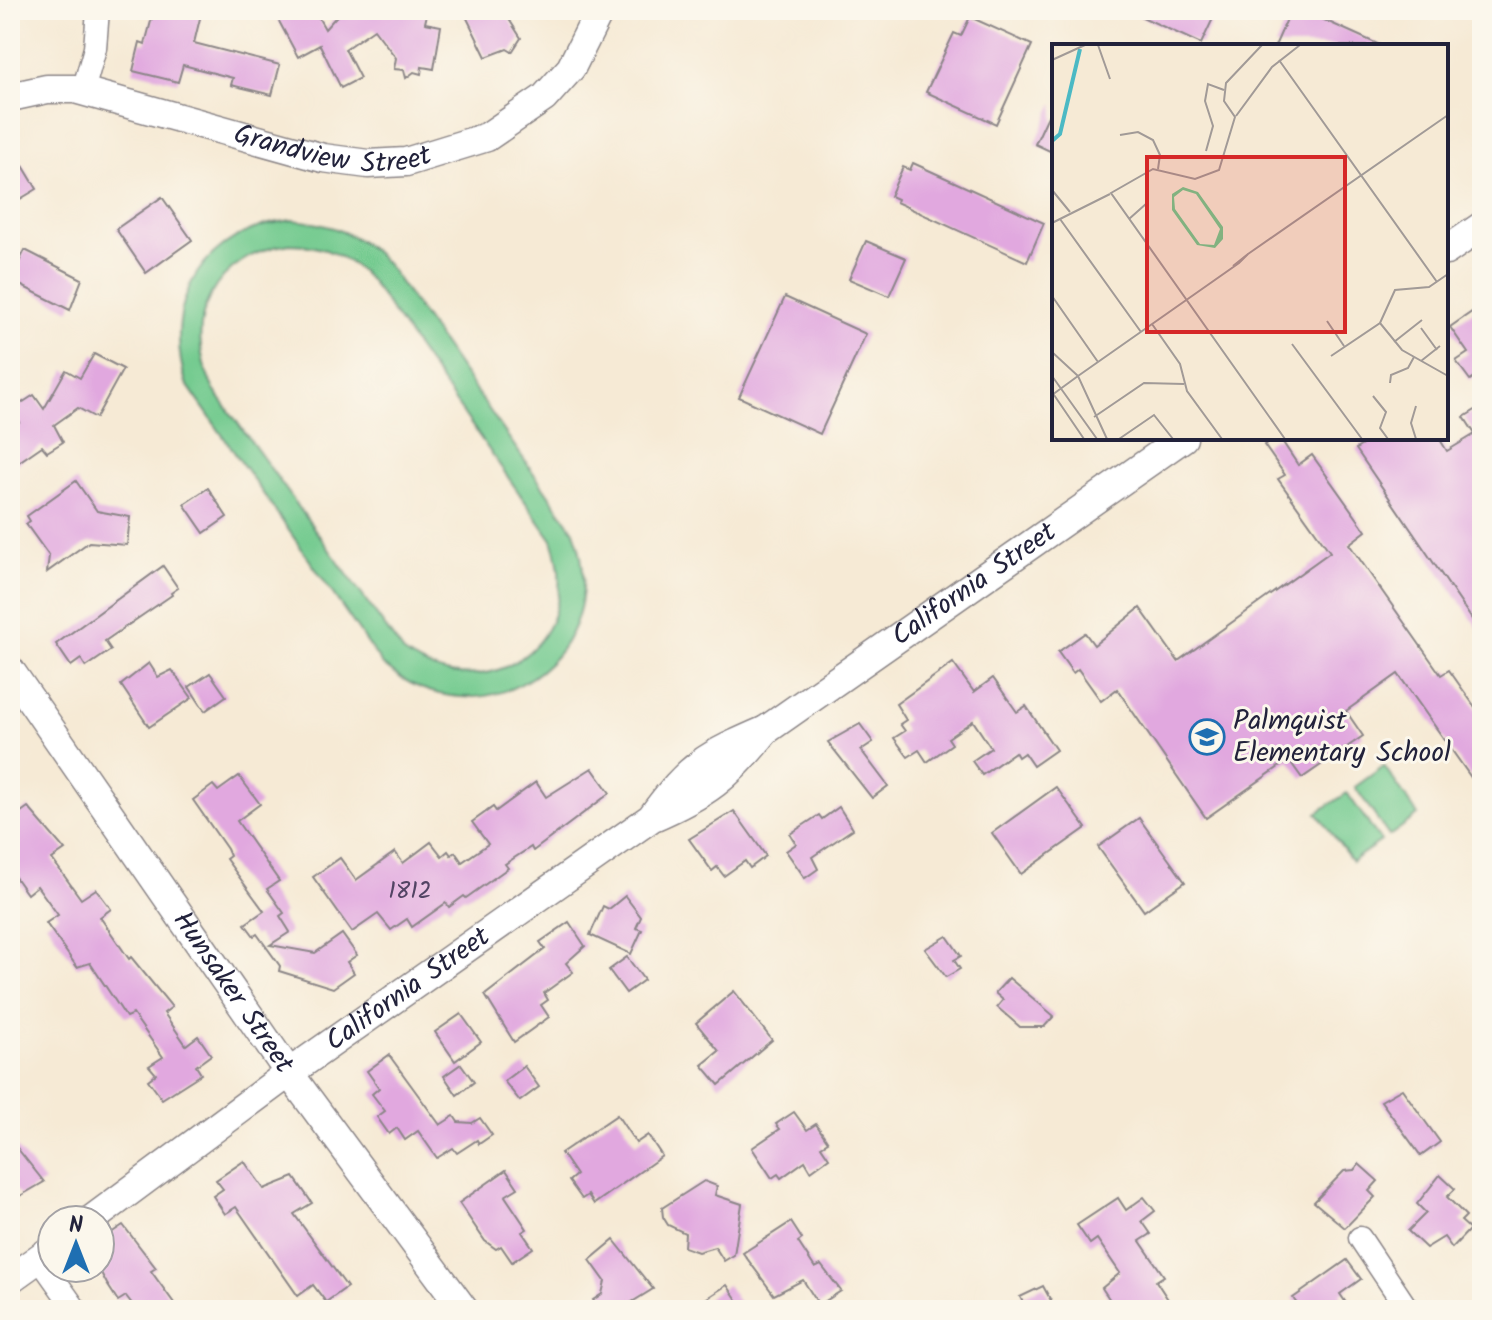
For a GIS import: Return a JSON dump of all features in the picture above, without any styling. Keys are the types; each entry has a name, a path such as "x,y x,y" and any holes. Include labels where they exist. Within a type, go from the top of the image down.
{"main road":[{"name":"Grandview Street","path":"10,97 47,89 83,91 323,158 368,164 406,162 487,137 544,98 571,68 600,10"},
{"path":"1448,250 1482,226"},
{"name":"California Street","path":"113,1204 289,1073 651,818 697,798 734,770 766,730 1180,440"},
{"name":"Hunsaker Street","path":"10,670 289,1073 464,1310"},
{"path":"10,1279 36,1260"}],"street":[{"path":"83,91 95,48 98,10"},
{"path":"1360,1238 1408,1310"},
{"path":"62,1284 76,1310"}],"green space":[{"path":"292,220 320,224 344,232 377,254 574,531 583,576 578,617 560,651 533,677 499,693 461,697 421,688 382,664 186,383 180,352 180,324 185,297 197,274 213,254 235,238 261,226","holes":["290,244 334,253 370,280 552,540 559,576 556,608 543,635 524,656 498,670 469,675 437,669 404,653 214,390 204,364 200,340 210,295 223,277 241,262 263,251"]},
{"path":"1384,766 1418,815 1389,836 1355,787"},
{"path":"1347,793 1381,841 1352,861 1317,813"}],"building":[{"path":"154,10 202,10 194,43 280,65 272,95 231,85 233,78 183,65 178,82 133,71 140,42 145,44"},
{"path":"273,10 314,10 325,29 342,10 403,10 427,14 425,23 441,26 434,69 422,67 421,74 414,72 406,78 404,70 394,69 396,58 374,29 345,49 360,78 341,88 320,45 298,57"},
{"path":"463,10 503,10 521,38 512,52 507,49 486,57"},
{"path":"1127,10 1217,10 1201,44"},
{"path":"1291,10 1302,10 1378,44 1276,44"},
{"path":"970,17 1032,45 996,124 926,92 954,33 961,36"},
{"path":"1052,107 1052,152 1035,144"},
{"path":"913,163 1044,223 1027,262 896,202 897,199 890,196 903,167 910,170"},
{"path":"22,164 37,189 10,205 10,172"},
{"path":"162,197 192,240 146,273 116,229"},
{"path":"866,241 906,258 889,296 849,279"},
{"path":"25,250 82,279 70,310 10,280"},
{"path":"785,297 866,334 820,434 739,397"},
{"path":"1482,305 1482,372 1470,380 1456,361 1468,353 1450,327"},
{"path":"94,354 123,369 96,418 78,408 54,425 63,442 47,452 42,446 10,468 10,428 19,422 11,410 34,395 44,409 66,370 80,378"},
{"path":"1482,406 1482,634 1356,449 1370,440 1440,440 1447,451 1475,434 1464,417"},
{"path":"1271,440 1281,440 1298,465 1312,455 1366,531 1349,544 1441,675 1449,670 1482,717 1482,793 1398,674 1346,711 1363,736 1302,778 1289,760 1206,818 1117,689 1101,701 1078,669 1073,673 1058,652 1085,633 1094,645 1140,608 1178,661 1330,552 1278,479 1285,475 1264,445"},
{"path":"76,481 97,511 130,517 127,545 89,542 47,572 49,556 26,524 30,521 27,516"},
{"path":"208,488 227,517 204,533 184,504"},
{"path":"163,566 178,588 172,595 105,641 111,650 86,667 81,659 71,666 56,644"},
{"path":"149,663 158,677 172,670 192,698 149,727 121,685"},
{"path":"953,663 974,692 993,678 1017,712 1026,706 1056,750 1033,766 1024,753 1018,757 1015,752 982,775 972,761 991,748 973,721 948,738 952,744 927,762 919,750 908,757 894,738 905,731 900,724 906,720 896,704"},
{"path":"210,673 226,696 205,711 189,687"},
{"path":"860,724 873,742 861,750 888,786 872,798 828,742"},
{"path":"592,768 610,793 533,851 531,847 505,864 508,868 466,898 464,896 449,907 446,903 412,927 407,919 391,930 378,914 352,932 313,877 340,858 356,880 395,852 403,863 431,842 442,856 448,851 451,855 455,852 462,862 488,844 472,822 493,807 496,811 536,782 546,797"},
{"path":"239,776 260,804 237,821 279,881 267,889 284,913 280,916 290,932 270,945 315,953 342,934 357,955 347,962 354,973 333,988 279,971 280,966 257,934 254,936 245,924 264,911 226,859 230,856 227,849 193,800 213,785 218,791"},
{"path":"1056,787 1086,828 1021,874 992,833"},
{"path":"28,807 65,850 52,859 81,899 96,889 111,909 100,917 129,959 131,957 172,1007 164,1013 186,1045 198,1036 211,1055 196,1066 201,1074 162,1099 148,1080 156,1074 149,1066 163,1057 133,1014 126,1017 90,963 77,967 46,923 58,915 37,886 27,894 10,870 10,820"},
{"path":"839,807 853,829 812,857 818,869 805,878 786,851 796,844 790,834 819,815 822,819"},
{"path":"734,811 766,856 750,868 745,861 724,876 717,867 712,871 689,839"},
{"path":"1139,818 1185,882 1144,911 1098,847"},
{"path":"625,896 641,917 636,928 642,930 631,954 590,935 603,906 609,909"},
{"path":"569,922 585,946 566,963 573,972 544,993 548,1000 541,1005 549,1017 514,1042 485,995 545,949 540,942"},
{"path":"947,936 961,956 954,960 960,969 946,977 925,949"},
{"path":"627,957 644,980 626,993 609,970"},
{"path":"1009,978 1054,1016 1044,1027 1020,1027 997,1007 1003,1000 995,993"},
{"path":"734,991 772,1040 719,1085 702,1065 719,1051 696,1023"},
{"path":"461,1014 481,1042 455,1061 435,1032"},
{"path":"389,1055 440,1125 454,1116 458,1122 472,1123 480,1118 492,1135 479,1144 477,1140 457,1153 453,1148 437,1158 418,1131 405,1140 397,1128 389,1134 377,1117 385,1111 372,1094 379,1088 367,1071"},
{"path":"461,1064 474,1082 457,1095 444,1076"},
{"path":"524,1066 539,1087 520,1101 504,1081"},
{"path":"1402,1089 1440,1142 1421,1156 1381,1101"},
{"path":"794,1112 807,1130 816,1124 828,1142 821,1146 829,1158 811,1171 805,1161 781,1178 778,1174 772,1178 752,1148 780,1129 776,1124"},
{"path":"617,1115 636,1143 648,1135 662,1156 594,1204 588,1195 582,1199 569,1181 576,1175 561,1153"},
{"path":"10,1139 44,1182 20,1196 10,1182"},
{"path":"244,1161 264,1189 294,1177 312,1203 294,1214 347,1287 326,1302 313,1285 298,1296 236,1207 225,1214 213,1196 223,1189 216,1180"},
{"path":"1359,1164 1378,1181 1369,1191 1375,1197 1345,1228 1314,1202 1344,1171 1354,1170"},
{"path":"506,1170 518,1188 505,1196 527,1229 522,1232 533,1248 512,1262 501,1246 496,1249 485,1241 459,1203"},
{"path":"1440,1175 1455,1189 1447,1197 1466,1216 1461,1221 1470,1229 1452,1248 1444,1237 1426,1248 1408,1231 1426,1213 1417,1204"},
{"path":"704,1181 717,1186 715,1195 742,1204 734,1255 724,1261 715,1247 698,1252 684,1247 685,1233 668,1225 663,1217 662,1208"},
{"path":"1144,1197 1155,1211 1142,1221 1151,1234 1140,1241 1164,1276 1156,1281 1169,1301 1156,1310 1135,1310 1131,1303 1121,1310 1117,1304 1114,1306 1102,1288 1120,1273 1097,1239 1090,1244 1077,1225 1118,1198 1126,1210"},
{"path":"791,1222 802,1239 798,1242 815,1268 821,1265 841,1291 819,1305 803,1280 774,1295 743,1253"},
{"path":"123,1225 156,1268 151,1271 179,1310 137,1310 126,1296 118,1301 107,1284 116,1284 116,1230"},
{"path":"614,1240 653,1289 619,1310 601,1310 593,1300 602,1294 605,1281 590,1260"},
{"path":"1347,1260 1361,1279 1340,1294 1351,1310 1301,1310 1293,1298"},
{"path":"727,1285 744,1310 716,1310 707,1298"},
{"path":"1043,1286 1056,1310 1027,1310 1020,1297"}],"place":[{"name":"Palmquist Elementary School","path":"1207,737"}]}
